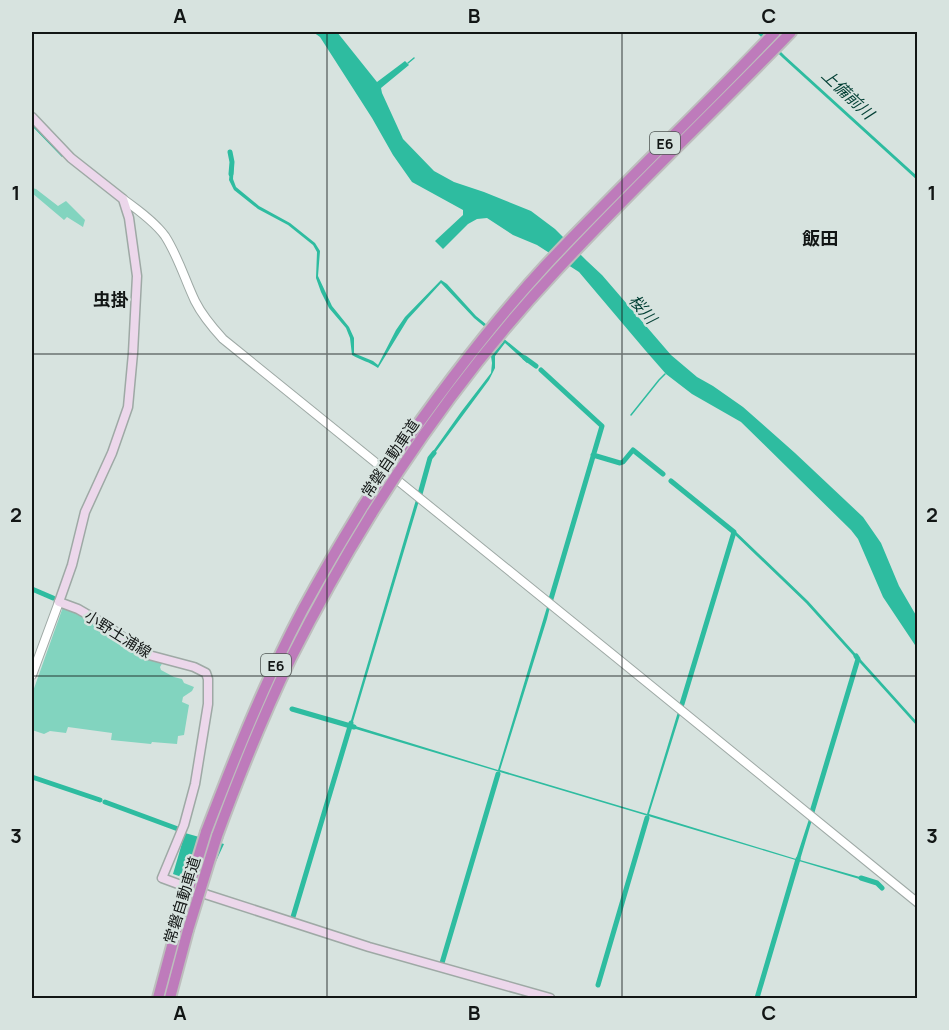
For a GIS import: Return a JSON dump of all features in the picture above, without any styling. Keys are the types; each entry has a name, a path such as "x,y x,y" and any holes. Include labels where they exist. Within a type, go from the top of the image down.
{"highway":[{"name":"常磐自動車道","path":"748,68 775,32"},
{"name":"常磐自動車道","path":"158,999 177,927 212,834 235,788 257,732 290,660 367,509 392,471 438,414 478,353 536,277 590,227 748,68 791,32"},
{"name":"常磐自動車道","path":"170,999 212,834"}],"main road":[{"path":"32,117 71,158 123,199 129,218 137,276 128,406 111,453 85,512 72,565 59,602"},
{"name":"小野土浦線","path":"59,602 78,609 109,627 145,654 195,667 206,673 208,704 195,784 183,828 162,878 369,947 550,999"}],"street":[{"path":"123,199 152,222 164,235 203,316 223,339 918,903"},
{"path":"32,675 59,602"}],"shaded area":[{"path":"313,32 337,32 377,82 405,61 409,65 381,88 382,93 403,139 434,171 454,182 531,211 555,229 602,275 671,355 697,377 743,407 863,517 881,543 899,586 917,617 917,648 883,597 858,539 851,530 741,422 692,394 666,374 579,272 537,245 513,235 487,218 477,219 468,224 443,249 435,241 463,215 463,210 412,182 320,37"},
{"path":"756,32 761,32 917,176 917,180 783,58"},
{"path":"234,162 233,179 236,187 259,206 290,223 315,243 320,251 318,276 332,306 349,327 354,338 354,353 378,365 405,317 441,280 476,316 530,360 527,363 505,343 495,356 495,368 489,380 432,457 429,457 491,373 491,356 503,342 474,318 441,283 408,319 378,368 352,355 346,328 329,308 316,278 317,252 313,245 288,225 258,209 234,190 229,180"},
{"path":"32,188 58,206 66,201 85,220 83,227 67,217 64,220 32,193"},
{"path":"418,493 421,494 352,725 498,770 550,597 552,599 547,619 500,770 647,814 681,702 683,705 649,814 796,859 811,813 814,813 800,860 867,879 866,881 349,727"},
{"path":"734,530 808,601 917,722 917,726 806,603 732,532"},
{"path":"63,607 77,611 103,626 149,660 163,662 161,670 194,687 183,697 182,702 189,705 184,735 178,736 177,744 111,740 112,733 68,727 66,733 50,731 44,734 32,730 32,694"},
{"path":"185,833 224,844 205,885 173,874"}],"waterway":[{"path":"408,63 414,58"},
{"path":"32,125 62,156"},
{"path":"230,152 231,174"},
{"path":"525,358 536,366"},
{"path":"541,370 602,426 551,599"},
{"path":"631,415 665,374"},
{"path":"593,455 620,463 633,450 663,474"},
{"path":"420,494 430,458 434,453"},
{"path":"671,481 734,532 682,704"},
{"path":"32,589 53,598"},
{"path":"812,812 858,659 856,656"},
{"path":"292,709 354,727"},
{"path":"293,917 351,723"},
{"path":"442,963 498,774"},
{"path":"32,777 100,800"},
{"path":"105,802 178,829"},
{"path":"598,985 647,818"},
{"path":"757,998 798,859"},
{"path":"861,878 877,883 882,888"}],"district":[{"name":"飯田","path":"820,238"},
{"name":"虫掛","path":"111,299"}],"water label":[{"name":"上備前川","path":"848,94"},
{"name":"桜川","path":"643,309"}]}
